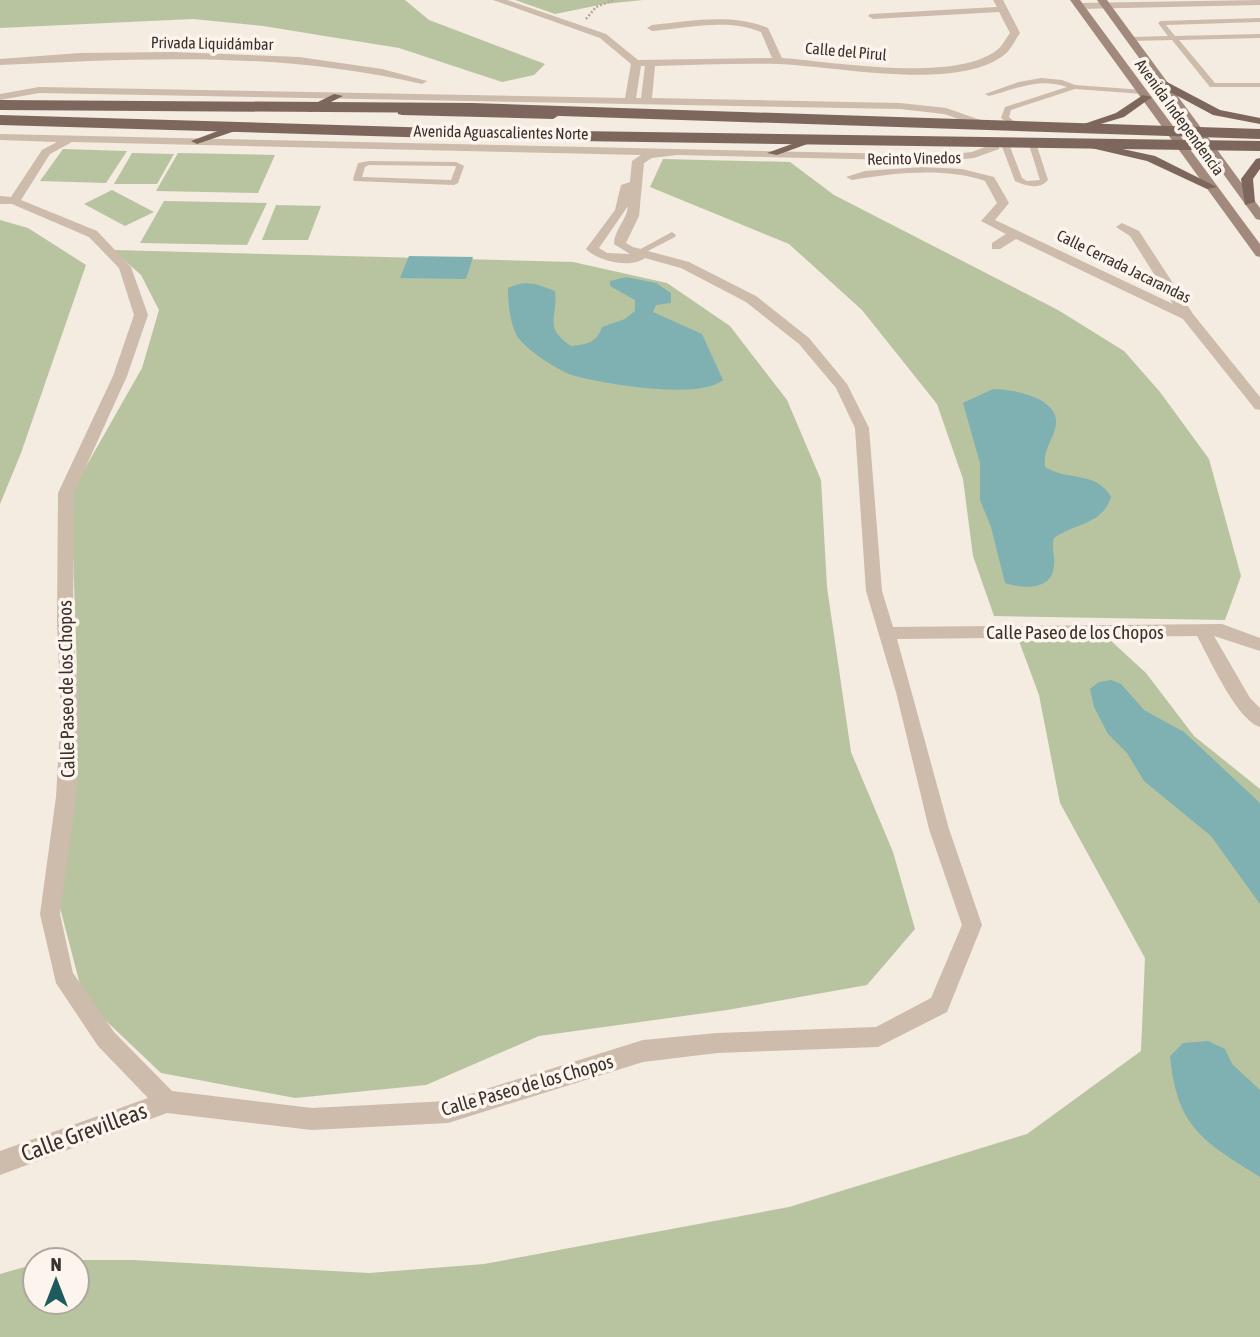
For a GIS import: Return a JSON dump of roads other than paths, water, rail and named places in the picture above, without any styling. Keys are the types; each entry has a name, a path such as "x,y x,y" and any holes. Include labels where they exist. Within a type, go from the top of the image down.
{"main road":[{"name":"Avenida Independencia","path":"1077,3 1260,253"},
{"name":"Avenida Independencia","path":"1103,3 1260,216"},
{"path":"1163,84 1217,113 1260,121"},
{"path":"1080,127 1120,115 1145,94"},
{"path":"307,110 338,96"},
{"path":"0,105 150,104 450,109 1260,132"},
{"name":"Avenida Aguascalientes Norte","path":"0,105 1260,132"},
{"path":"0,121 463,134 1089,146 1118,150 1260,149"},
{"name":"Avenida Aguascalientes Norte","path":"0,121 1260,149"},
{"path":"197,141 234,128"},
{"path":"773,153 818,138"},
{"path":"1089,146 1152,158 1211,187"},
{"path":"1249,202 1247,179 1260,161"}],"street":[{"path":"498,0 603,36 636,63 630,100"},
{"path":"1077,3 1260,2"},
{"name":"Calle del Pirul","path":"636,63 778,61 923,72 965,67 1002,52 1015,33 1001,5 873,16"},
{"path":"652,28 748,23 765,30 778,61"},
{"name":"Privada Liquidámbar","path":"0,62 90,56 239,56 349,66 422,81"},
{"path":"646,100 650,63"},
{"name":"Avenida Aguascalientes Norte","path":"0,97 39,90 900,106 946,111 985,125"},
{"name":"Avenida Aguascalientes Norte","path":"0,137 945,158 983,153 1001,144"},
{"path":"35,138 47,143 46,152"},
{"path":"7,200 46,152 59,143 78,139"},
{"name":"Calle Paseo de los Chopos","path":"558,150 617,154 630,159 624,205 598,236 592,249 594,253 604,257 670,261"},
{"path":"639,252 625,248 619,241 634,216 638,161 649,155 677,152"},
{"name":"Recinto Vinedos","path":"852,177 877,172 982,174 990,179 1003,203 986,220 1017,233"},
{"name":"Calle Paseo de los Chopos","path":"7,200 93,234 125,267 141,315 120,376 66,493 64,514 70,712 67,773 50,914 63,976 106,1038 167,1102 313,1119 448,1112 643,1051 717,1043 878,1037 939,1005 972,925 939,829 905,692 873,592 862,428 842,387 804,341 751,299 707,275 639,252"},
{"path":"1122,227 1135,234 1188,316"},
{"path":"996,246 1017,233"},
{"name":"Calle Cerrada Jacarandas","path":"1017,233 1188,316 1260,406"},
{"name":"Calle Paseo de los Chopos","path":"887,633 1222,630 1260,645"},
{"path":"1202,631 1244,703 1260,720"},
{"name":"Calle Grevilleas","path":"0,1163 167,1102"}],"lane":[{"path":"1234,2 1256,20 1260,28"},
{"path":"1256,20 1162,21 1213,85 1260,85"},
{"path":"1130,39 1260,36"},
{"path":"989,94 1042,78 1054,78 1074,87 1145,94"},
{"path":"1014,125 1005,118 1008,109 1074,87"},
{"path":"1001,144 1018,179 1026,183 1041,183 1044,180 1033,145"},
{"path":"409,182 418,146"},
{"path":"363,164 460,166 454,183 409,182 362,180 356,176 363,164"},
{"path":"639,252 672,235"}],"water":[{"path":"409,256 473,257 466,279 400,278"},
{"path":"626,277 656,283 671,293 671,303 656,305 653,312 702,334 723,380 711,386 674,390 589,379 569,374 552,365 517,336 510,313 508,288 531,283 555,291 554,328 571,346 591,342 602,327 625,319 635,311 635,300 610,286 610,281"},
{"path":"993,389 1032,396 1050,407 1056,424 1047,449 1045,467 1098,483 1111,497 1107,506 1095,518 1054,538 1052,573 1048,580 1036,586 1005,583 991,527 980,500 980,463 963,403"},
{"path":"1111,680 1121,684 1144,710 1184,732 1260,803 1260,904 1211,836 1144,781 1127,753 1108,734 1094,707 1090,689 1099,682"},
{"path":"1208,1041 1225,1049 1232,1064 1260,1090 1260,1177 1208,1142 1196,1130 1179,1100 1170,1056 1183,1043"}]}
